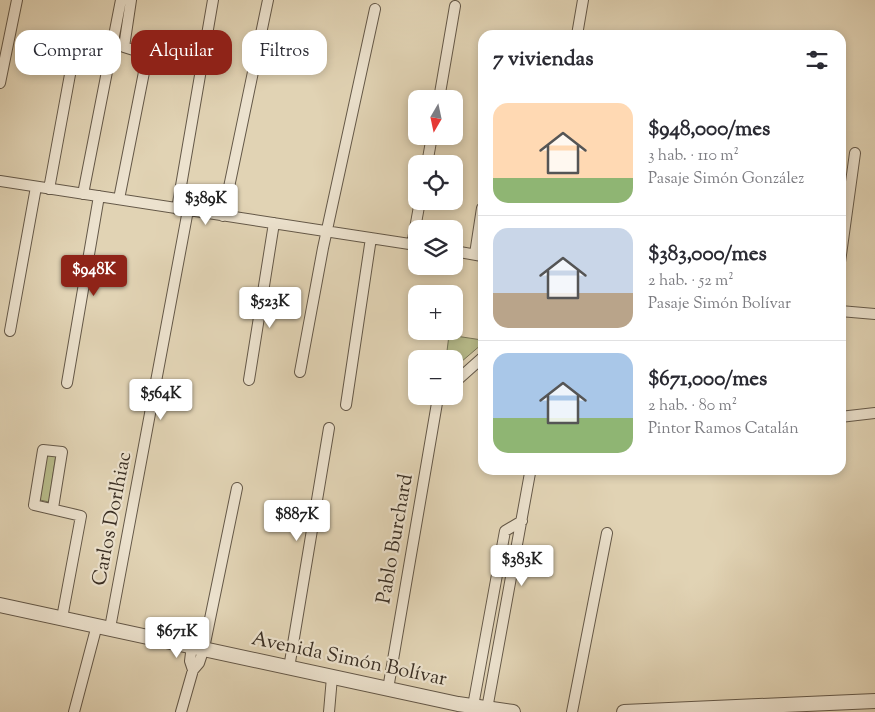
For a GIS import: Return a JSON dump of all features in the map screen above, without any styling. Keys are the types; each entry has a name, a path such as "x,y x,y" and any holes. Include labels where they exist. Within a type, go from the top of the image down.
{"street":[{"path":"0,83 17,0"},
{"path":"84,194 121,0"},
{"path":"119,200 146,62 143,53 124,47 131,0"},
{"path":"178,208 213,0"},
{"path":"224,216 268,0"},
{"path":"578,30 583,0"},
{"path":"440,90 455,6"},
{"path":"300,372 327,232 374,9"},
{"path":"49,189 69,75"},
{"path":"846,219 855,154"},
{"path":"0,181 408,244"},
{"path":"10,331 36,186"},
{"path":"66,383 99,196"},
{"name":"Carlos Dorlhiac","path":"74,712 104,626 188,210"},
{"path":"249,380 274,223"},
{"path":"346,405 371,238"},
{"path":"463,252 478,255"},
{"path":"846,312 875,314"},
{"path":"463,375 478,362"},
{"name":"Pablo Burchard","path":"388,689 438,405"},
{"path":"846,416 875,413"},
{"path":"289,668 328,428"},
{"path":"53,508 62,452 43,450 34,504 81,516 62,618"},
{"path":"487,709 530,475"},
{"path":"181,712 193,670 199,663 198,646 238,488"},
{"path":"473,706 505,531 522,521"},
{"path":"572,712 607,533"},
{"name":"Avenida Simón Bolívar","path":"0,605 198,646 332,678 388,689 457,708 473,706 513,712"},
{"path":"329,712 332,678"},
{"path":"624,712 731,710 875,701"}],"green space":[{"path":"463,337 478,339 478,347 463,360 463,350 447,350 448,340 463,340"},
{"path":"47,453 56,454 49,502 40,500"}]}
